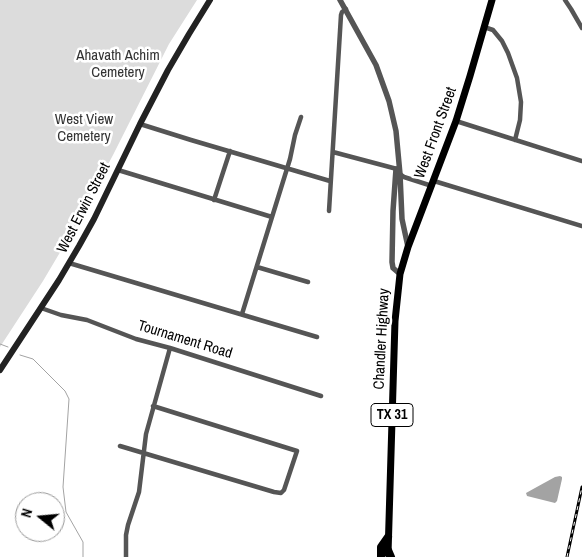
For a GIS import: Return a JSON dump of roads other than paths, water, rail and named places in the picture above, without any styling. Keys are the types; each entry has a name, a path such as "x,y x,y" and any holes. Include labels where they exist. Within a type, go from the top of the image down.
{"highway":[{"path":"381,557 381,547 388,537"}],"main road":[{"name":"West Erwin Street","path":"0,370 41,308 94,219 174,59 210,0"},
{"name":"West Front Street","path":"400,274 408,247 456,122 492,0"},
{"name":"Chandler Highway","path":"389,555 394,321 400,274"}],"street":[{"name":"Chandler Highway","path":"340,0 376,65 386,90 394,123 402,218 408,247"},
{"path":"565,0 582,28"},
{"path":"329,211 341,16 342,12 346,9"},
{"path":"484,27 493,30 502,41 517,78 521,102 520,120 514,140"},
{"path":"242,314 301,118"},
{"path":"456,122 582,160"},
{"path":"140,124 330,181"},
{"path":"214,200 230,151"},
{"path":"334,152 398,171 404,177 433,183 582,226"},
{"path":"118,170 272,217"},
{"name":"Chandler Highway","path":"398,171 393,211 392,262 393,268 400,274"},
{"path":"69,263 317,337"},
{"path":"257,267 308,282"},
{"name":"Tournament Road","path":"41,308 60,315 87,320 136,339 321,396"},
{"path":"126,557 126,535 139,492 146,434 170,348"},
{"path":"120,446 277,493 281,493 286,487 297,451 154,406"}],"waterway":[{"path":"0,344 8,347"},
{"path":"20,355 33,359 65,391 69,399 63,487 66,512 83,542 83,557"}],"railway":[{"path":"567,557 582,487"}],"park label":[{"name":"Ahavath Achim Cemetery","path":"118,64"},
{"name":"West View Cemetery","path":"84,128"}]}
